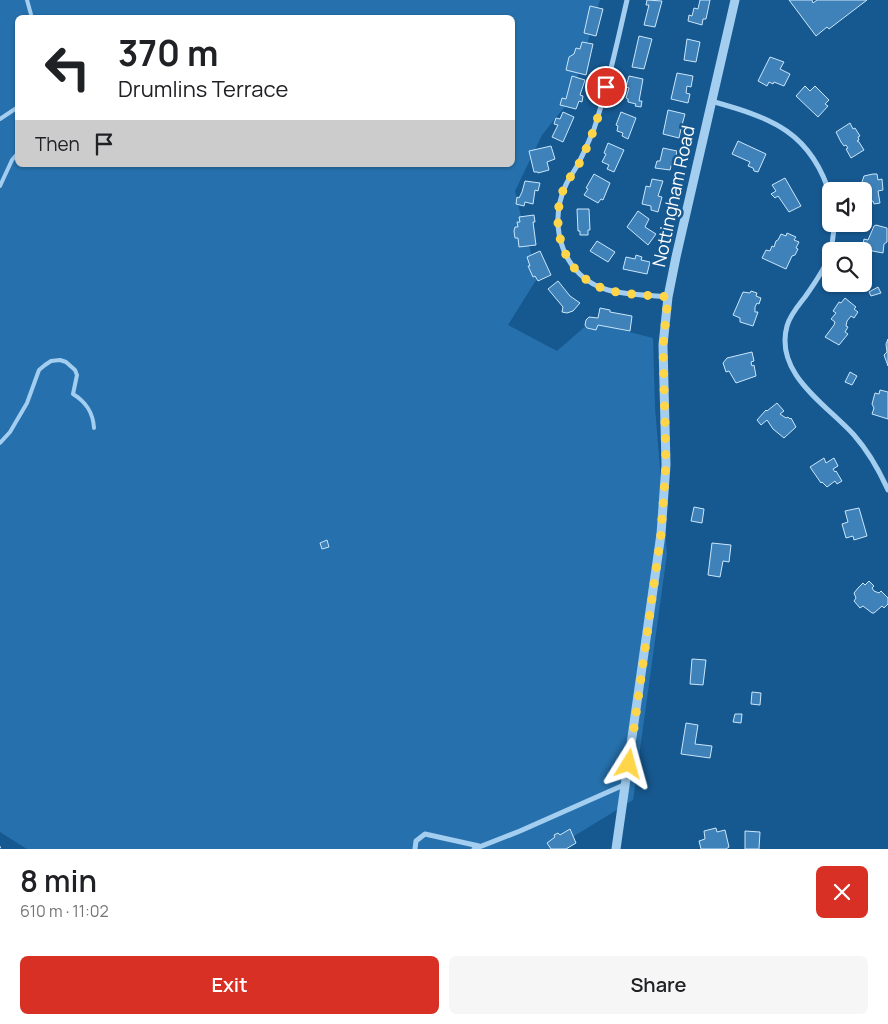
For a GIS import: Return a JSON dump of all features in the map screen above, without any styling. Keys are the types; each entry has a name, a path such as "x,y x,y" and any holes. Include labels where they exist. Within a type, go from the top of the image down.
{"street":[{"path":"627,0 602,104 580,162 565,187 558,207 558,227 561,245 566,257 579,273 592,284 607,290 628,294 668,297"},
{"name":"Nottingham Road","path":"616,849 661,534 666,464 663,345 668,297 735,0"},
{"path":"711,101 768,119 788,130 802,142 816,162 826,182"},
{"path":"833,232 831,254 822,272 793,313 788,325 786,347 790,366 795,376 806,388 838,417 856,437 886,478 888,490"},
{"path":"415,849 416,841 425,834 477,848 626,784"}],"lane":[{"path":"27,0 31,15"},
{"path":"0,119 15,109"},
{"path":"0,186 15,156"},
{"path":"0,443 10,432 27,403 39,370 51,361 60,360 66,362 75,370 77,375 73,394 88,407 93,418 94,428"}],"shaded area":[{"path":"0,0 600,0 571,99 542,135 515,191 538,277 508,325 557,351 590,322 653,338 655,407 667,554 633,800 553,849 27,849 0,832"}],"building":[{"path":"647,0 662,1 655,27 644,25 649,5 646,5"},
{"path":"700,0 710,0 706,19 703,19 702,25 688,21 689,15 692,16 694,8 698,9"},
{"path":"789,0 812,0 813,3 817,0 867,0 829,29 827,27 816,36"},
{"path":"590,6 603,9 596,36 584,33"},
{"path":"639,36 652,39 644,69 632,67"},
{"path":"687,39 700,42 696,62 684,60"},
{"path":"582,42 593,44 586,75 566,70 569,57 574,54 576,48 580,49"},
{"path":"770,57 784,62 780,69 790,74 784,86 769,82 767,86 758,81"},
{"path":"677,73 693,76 691,87 687,86 686,93 690,94 688,103 671,99"},
{"path":"572,76 585,80 580,95 583,96 582,102 579,101 576,109 560,105 562,98 566,99"},
{"path":"629,76 643,79 639,101 642,101 641,107 628,102 626,98 629,88 626,87"},
{"path":"805,86 810,91 815,86 829,100 825,104 828,106 818,117 796,96"},
{"path":"668,110 685,114 682,125 685,126 684,130 681,129 679,138 663,134"},
{"path":"563,112 574,117 563,142 552,137 558,125 554,124 556,118 560,119"},
{"path":"621,112 636,118 628,139 622,136 623,133 617,131 618,126 616,125"},
{"path":"850,123 860,136 857,141 864,150 851,158 846,149 848,148 841,142 836,132"},
{"path":"738,141 766,154 758,172 748,166 750,162 732,154"},
{"path":"608,143 624,150 614,172 607,169 609,165 602,162"},
{"path":"551,146 555,159 547,162 549,170 538,173 534,172 529,151"},
{"path":"663,148 677,151 674,164 672,163 670,170 655,168 657,161 660,161"},
{"path":"594,174 610,183 603,200 601,199 598,203 584,195"},
{"path":"877,174 878,180 882,179 883,190 878,191 880,203 874,204 872,201 872,182 862,182 864,176"},
{"path":"785,178 801,206 789,212 778,196 775,198 771,194 776,191 772,185"},
{"path":"652,179 663,181 658,196 662,197 658,212 651,210 651,206 642,204 646,186 650,187"},
{"path":"525,181 540,183 538,191 535,190 533,204 525,202 524,206 516,204 517,197 519,198 522,192"},
{"path":"577,209 589,209 590,230 588,230 588,235 580,235 580,231 578,231"},
{"path":"638,211 649,219 645,227 656,234 648,245 627,227"},
{"path":"534,215 536,245 519,247 518,238 515,238 514,231 515,227 518,227 517,222 520,222 519,217"},
{"path":"874,226 887,228 887,242 884,244 883,253 872,251 872,242 863,242 864,239 868,240"},
{"path":"787,233 796,237 794,240 799,242 796,248 798,249 795,255 792,256 786,269 762,258 766,250 770,251 772,246 774,247 781,234 786,236"},
{"path":"597,241 615,252 608,262 590,251"},
{"path":"540,251 551,275 538,281 535,276 533,277 528,266 530,266 527,257"},
{"path":"636,255 642,257 641,260 650,262 647,274 623,269 626,257 635,259"},
{"path":"558,281 570,296 580,303 573,311 562,312 563,307 548,289"},
{"path":"878,287 881,293 871,296 869,292"},
{"path":"751,291 757,293 756,296 761,298 759,304 757,303 755,307 755,312 758,312 753,326 740,322 740,318 733,315 743,292 750,293"},
{"path":"845,298 856,307 854,309 858,312 854,318 851,316 847,321 846,326 848,327 845,332 848,334 839,345 825,337 835,322 831,319 836,313 833,311 839,302 841,303"},
{"path":"600,308 632,316 630,331 598,325 596,330 587,328 585,325 586,320 589,317 598,318"},
{"path":"888,339 888,366 884,355 887,352 886,344"},
{"path":"752,352 754,361 751,362 752,366 754,365 756,376 736,383 729,371 726,372 723,363 727,358"},
{"path":"850,372 857,376 852,385 845,382"},
{"path":"880,390 888,392 888,419 872,414 875,393 879,394"},
{"path":"777,403 784,411 780,414 786,418 791,418 796,427 784,438 773,429 767,420 761,425 757,420 766,410"},
{"path":"824,458 826,463 834,458 838,466 833,469 842,481 837,484 835,481 827,487 821,483 810,467"},
{"path":"694,507 704,509 702,523 691,521"},
{"path":"859,508 867,536 854,540 853,536 846,538 842,524 848,522 845,511"},
{"path":"327,540 329,547 322,549 320,543"},
{"path":"712,543 731,545 729,562 723,561 720,577 708,575"},
{"path":"869,581 874,586 872,588 874,591 879,593 881,591 888,598 888,604 884,608 882,606 874,613 863,606 860,608 854,601 856,598 854,593 863,583 865,585"},
{"path":"692,659 706,660 703,685 690,684"},
{"path":"752,692 761,693 760,705 751,704"},
{"path":"735,714 742,714 741,723 733,722"},
{"path":"686,723 698,725 695,744 712,746 710,758 681,754"},
{"path":"716,828 717,832 725,830 729,847 726,849 701,849 699,841 705,839 704,831"},
{"path":"570,829 576,843 566,849 551,849 547,843 555,837 554,835 558,833 560,835"},
{"path":"745,831 760,832 759,849 745,849"}],"route":[{"path":"606,87 593,132 580,162 565,187 558,207 558,227 561,245 566,257 579,273 592,284 607,290 628,294 668,297 663,345 666,464 661,534 652,610 629,764"}]}
